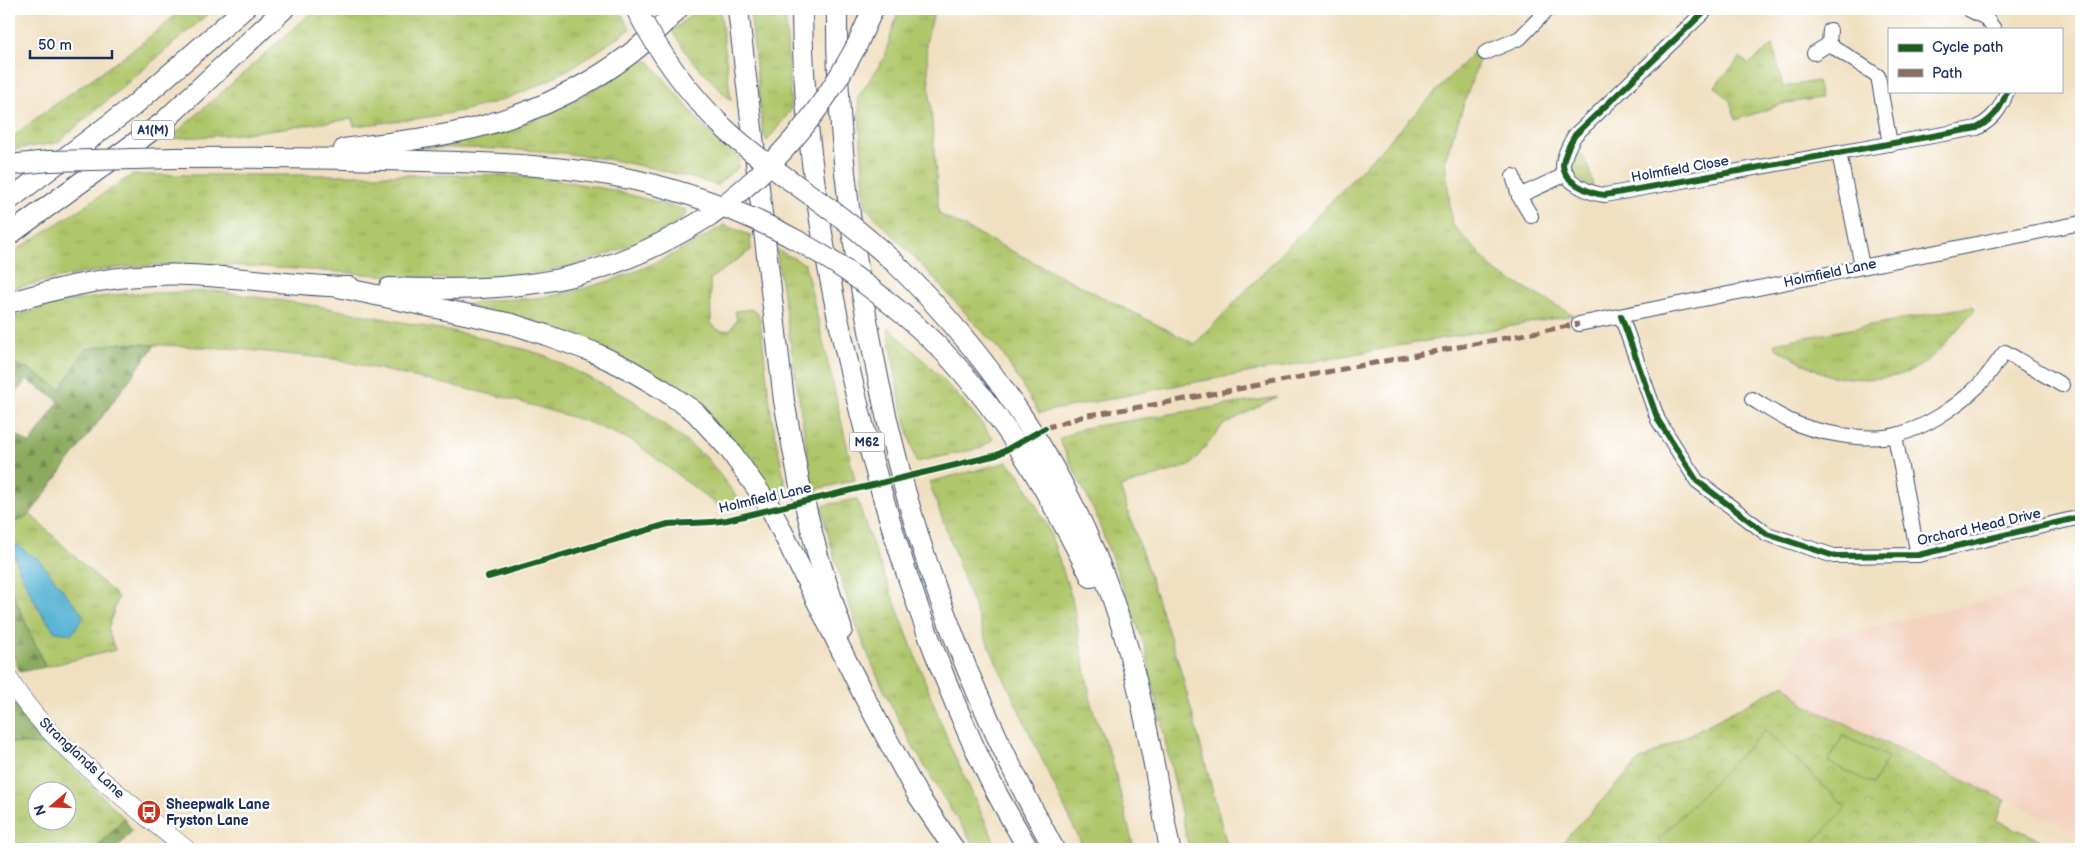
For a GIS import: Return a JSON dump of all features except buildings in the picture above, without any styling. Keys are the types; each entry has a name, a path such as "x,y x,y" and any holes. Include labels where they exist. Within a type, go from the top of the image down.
{"highway":[{"name":"A1(M)","path":"9,200 132,107 244,9"},
{"name":"A1(M)","path":"9,235 162,122 284,9"},
{"path":"636,9 673,70 724,128 779,173 861,233 895,263 940,308 962,334 1034,432 1089,540 1111,596 1136,684 1170,849"},
{"path":"288,156 461,131 487,125 538,107 581,86 630,54 666,23 678,9"},
{"path":"738,9 784,401 792,446 818,556 864,698"},
{"name":"M62","path":"802,9 804,81 816,196 836,315 865,436 894,539 936,656 986,772 1028,849"},
{"name":"M62","path":"837,9 841,123 850,222 863,303 890,437 918,531 960,649 1015,776 1054,849"},
{"path":"9,303 43,292 137,277 188,275 338,287 441,290 544,284 602,269 630,259 671,239 709,216 754,181 794,140 829,95 857,45 873,9"},
{"path":"9,165 49,161 288,156 504,163 585,171 634,180 673,189 720,204 766,224 827,257 876,291 942,350 988,402 1020,448 1060,515 1091,578"},
{"path":"338,287 512,324 546,335 593,352 630,370 695,412 729,449 770,507 864,698 917,794 954,849"},
{"path":"1000,385 1051,478 1074,530 1119,657 1166,849"}],"main road":[{"name":"Stranglands Lane","path":"9,679 23,700 66,746 186,849"}],"street":[{"path":"1485,54 1520,38 1548,9"},
{"path":"1519,196 1567,174 1563,164 1575,135 1707,9"},
{"path":"1968,9 1986,18 1993,28"},
{"path":"1814,53 1830,37 1878,76 1890,144"},
{"name":"Holmfield Close","path":"1567,174 1583,189 1595,195 1605,195 1977,128 1997,114 2007,92"},
{"path":"1839,153 1862,266"},
{"path":"1513,176 1519,196 1531,216"},
{"name":"Holmfield Lane","path":"1579,324 1862,266 2081,224"},
{"name":"Orchard Head Drive","path":"1621,316 1658,420 1697,482 1766,534 1834,556 1918,555 2081,517"},
{"path":"1752,399 1789,420 1822,432 1849,437 1895,436 1923,425 1978,387 2005,352 2062,385"},
{"path":"1895,436 1918,555"}],"shaded area":[{"path":"2081,577 2081,835 1805,705 1785,684 1807,633 1819,640"}],"green space":[{"path":"182,9 214,9 57,143 9,150 9,140 140,44"},
{"path":"314,9 619,9 630,29 589,57 545,82 496,102 456,112 354,126 352,119 239,134 169,139"},
{"path":"698,9 720,9 731,101 690,58 672,31"},
{"path":"750,9 785,9 791,110 767,141 763,134"},
{"path":"899,9 935,9 926,43 939,214 1195,344 1486,39 1445,160 1452,224 1496,272 1574,315 1179,385 1039,413 1002,353 918,261 865,207 858,97 883,60"},
{"path":"1773,45 1783,87 1817,81 1821,98 1786,103 1736,120 1730,101 1715,86 1740,58 1749,64"},
{"path":"641,60 650,62 704,127 739,157 738,167 717,185 669,172 603,158 565,153 502,149 418,148 486,135 527,122 586,94"},
{"path":"1573,146 1582,155 1587,165 1593,188 1580,180 1573,172 1570,161"},
{"path":"132,175 490,175 547,178 612,190 686,210 684,217 679,223 616,251 573,265 506,277 442,279 243,266 162,265 85,273 9,290 9,255"},
{"path":"724,225 750,235 751,250 710,279 711,323 720,330 731,329 737,319 735,311 750,309 757,312 760,319 771,414 788,497 772,501 702,412 468,305 486,301 544,297 615,279 660,261"},
{"path":"776,249 805,264 855,480 813,490"},
{"path":"215,291 317,306 476,336 544,355 631,399 706,457 744,506 725,511 633,441 585,421 507,398 334,359 238,349 121,343 86,349 61,389 28,369 11,363 9,365 9,318 63,302 124,294"},
{"path":"1973,306 1975,310 1928,360 1910,371 1891,377 1870,379 1832,377 1776,348 1775,343"},
{"path":"888,327 956,394 993,439 982,448 916,462 899,396"},
{"path":"121,343 155,345 30,514 9,526 9,430 30,444 59,401 26,379 9,405 10,363 28,369 61,389 86,349"},
{"path":"1277,397 1223,425 1191,465 1120,487 1179,664 1228,849 1189,849 1144,644 1095,513 1059,439 1083,428"},
{"path":"1008,462 1019,474 1048,527 1072,598 1092,707 1112,760 1134,849 1084,849 987,642 929,482"},
{"path":"857,499 871,541 950,746 998,849 977,849 924,765 892,707 865,646 848,601 821,506"},
{"path":"30,514 118,597 108,629 115,650 45,667 9,585 9,526","holes":["14,556 55,632 38,609"]},
{"path":"9,585 45,667 20,672 9,647"},
{"path":"1785,684 1805,705 2005,800 1996,820 2061,849 1556,849 1639,761"},
{"path":"9,697 50,746 9,742"},
{"path":"1765,730 1846,808 1806,849 1668,849 1658,840"},
{"path":"1843,736 1888,757 1873,784 1828,762"},
{"path":"9,742 50,746 124,818 96,849 9,849"},
{"path":"124,818 132,831 116,849 96,849"}],"water":[{"path":"13,543 39,560 84,616 72,634 55,632 42,612 23,578 18,566"}],"marked path":[{"path":"1045,428 1088,415 1159,404 1579,324"}],"cycle path":[{"path":"1707,9 1575,135 1563,165 1564,171 1573,182 1586,190 1605,195 1977,128 1996,113 2007,92"},
{"path":"1621,316 1658,420 1697,481 1767,534 1834,556 1918,555 2081,517"},
{"path":"488,577 668,524 727,520 997,455 1045,428"}],"place":[{"name":"Sheepwalk Lane Fryston Lane","path":"149,812"}]}
